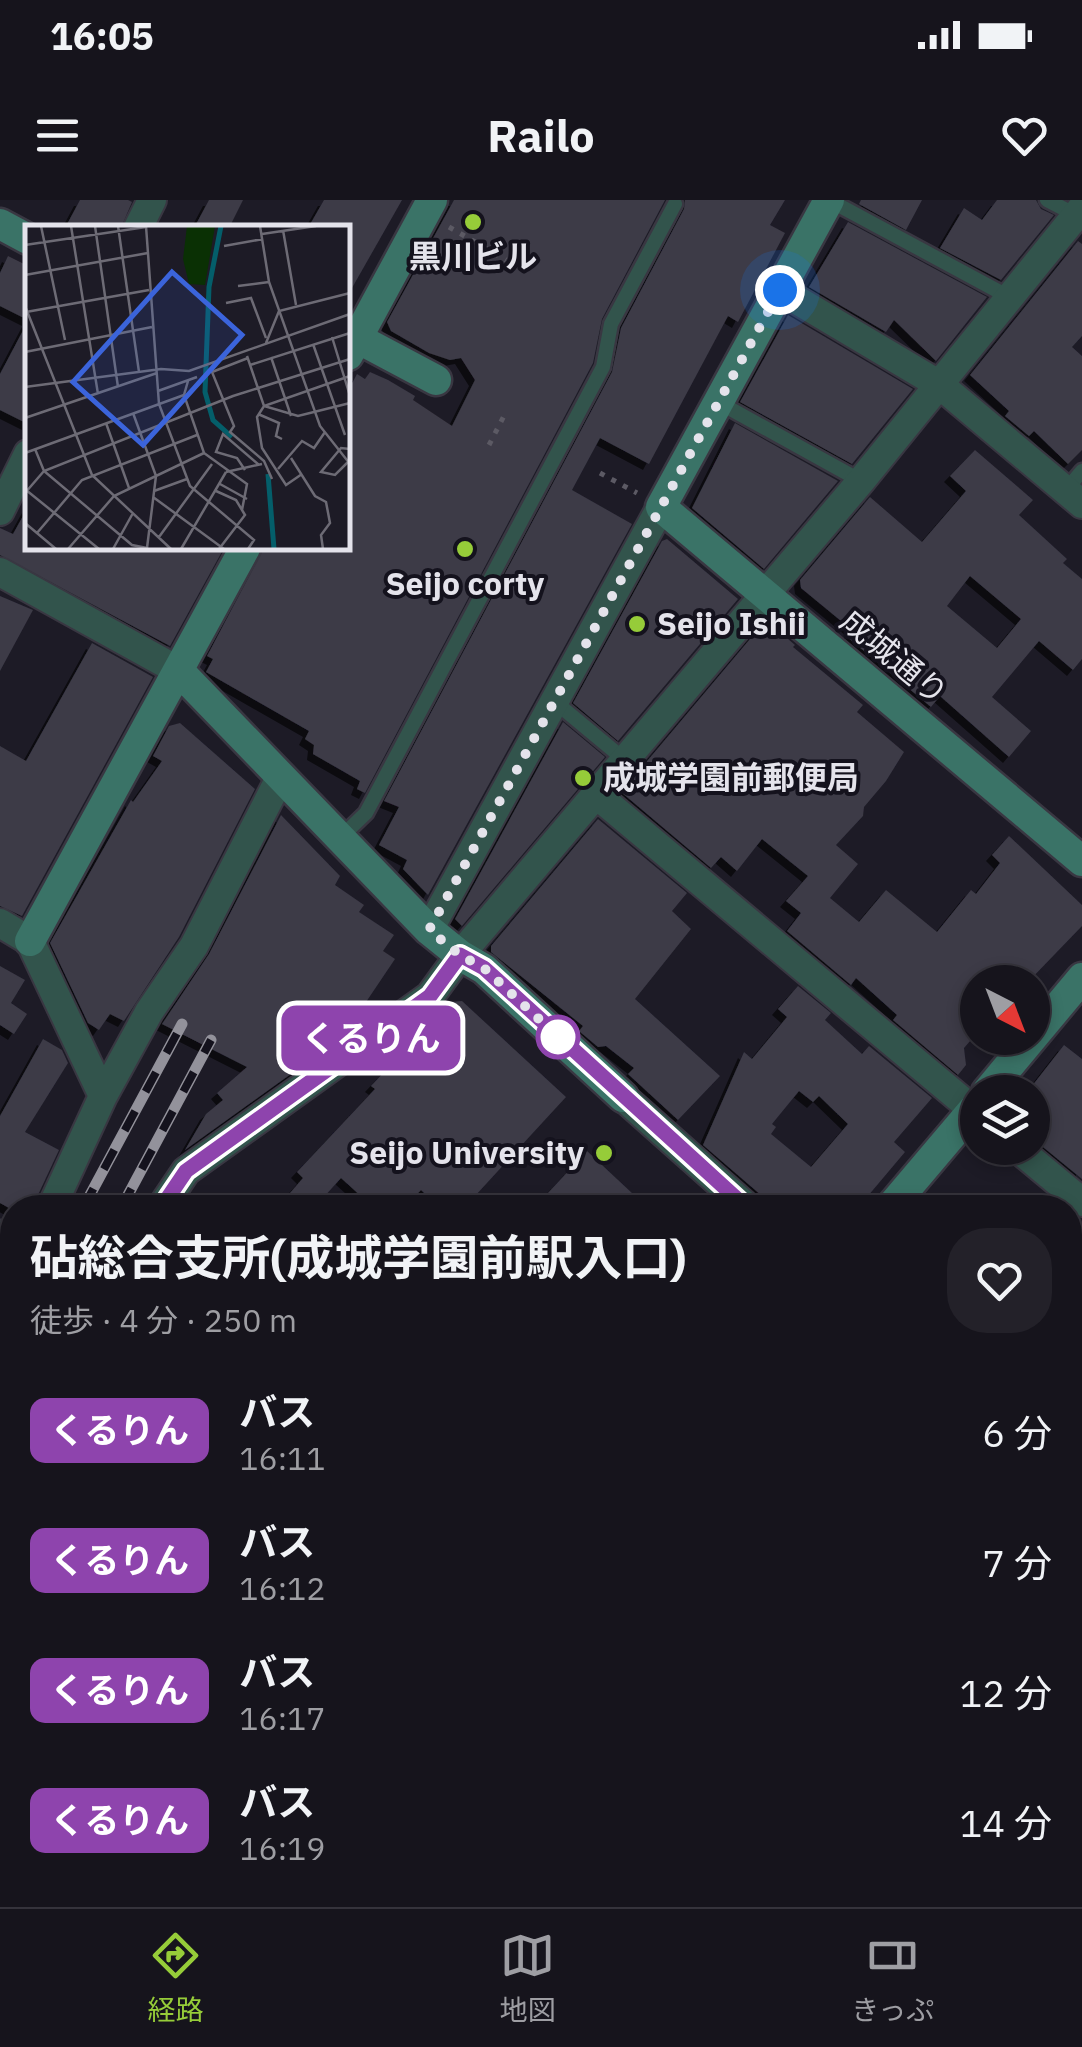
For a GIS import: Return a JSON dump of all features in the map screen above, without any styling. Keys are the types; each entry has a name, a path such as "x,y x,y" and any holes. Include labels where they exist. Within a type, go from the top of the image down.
{"street":[{"path":"140,225 152,200"},
{"path":"429,930 829,200"},
{"path":"428,207 352,346 436,380"},
{"path":"170,1195 186,1171 430,996 460,955 598,796 940,385 1079,212"},
{"path":"0,224 25,237"},
{"path":"780,290 940,385 1077,488"},
{"path":"0,511 25,460"},
{"name":"成城通り","path":"661,507 1082,862"},
{"path":"30,941 244,550"},
{"path":"0,572 179,671 429,930 484,968 733,1195"},
{"path":"57,1195 103,1096 149,1012 194,946 280,778"},
{"path":"598,796 960,1090"},
{"path":"0,923 30,941 103,1096"},
{"path":"1003,1075 1082,978"},
{"path":"901,1195 960,1127"},
{"path":"1037,1165 1074,1195"}],"lane":[{"path":"829,200 1009,297"},
{"path":"1047,200 1079,212"},
{"path":"339,839 366,813 603,367 611,324 675,204"},
{"path":"718,402 860,481"},
{"path":"554,701 626,761"}],"path":[{"path":"428,207 506,260"},
{"path":"488,446 506,412"},
{"path":"600,473 661,507"}],"building":[{"path":"80,200 132,202 122,225 67,225"},
{"path":"209,200 243,200 230,225 196,225"},
{"path":"324,200 402,200 350,291 350,225 310,225"},
{"path":"454,200 665,200 602,319 593,363 365,793 357,789 360,781 313,754 314,745 305,739 309,731 206,672 213,659 207,656 263,550 350,550 350,387 357,374 365,379 370,372 388,380 452,426 475,380 461,358 450,360 429,353 391,331 387,322"},
{"path":"685,200 785,200 770,225 785,233 738,322 728,316 649,464 600,438 572,490 632,524 428,895 403,869 407,860 379,845 399,807 384,801 612,372 621,328 684,209"},
{"path":"861,200 922,200 906,230 859,204"},
{"path":"997,200 1036,200 1041,209 1054,215 1001,280 940,248 964,208 982,220"},
{"path":"848,222 987,297 936,361 894,320 886,332 809,287"},
{"path":"1078,241 1082,244 1082,336 1072,347 1082,356 1082,450 1068,464 1034,431 1029,436 1005,416 1009,411 970,375"},
{"path":"8,256 25,264 25,318 0,306 0,273"},
{"path":"788,315 913,389 852,464 740,402"},
{"path":"25,327 25,422 0,410 0,374"},
{"path":"735,423 838,481 764,569 692,508"},
{"path":"975,450 1033,500 1019,515 1067,559 1063,563 1082,579 1082,659 1073,670 1039,641 992,697 1031,731 1009,757 940,696 931,707 846,636 852,630 801,588 800,580 870,497 922,542 966,491 950,476","holes":["970,576 1021,619 997,648 947,606"]},
{"path":"25,512 25,550 223,550 170,646 0,555 0,528 13,534"},
{"name":"Seijo Ishii","path":"667,539 738,599 618,741 573,703 662,541"},
{"path":"0,596 33,610 0,671"},
{"path":"766,620 863,705 857,712 904,752 864,807 863,816 836,845 858,864 830,898 859,922 886,890 937,932 971,890 976,894 1000,863 992,855 1009,836 1082,905 1082,926 1044,965 960,965 960,1055 965,1055 966,1065 958,1075 893,1020 897,1015 856,978 851,985 787,931 801,913 786,901 808,876 762,839 737,871 721,857 711,868 621,792"},
{"path":"92,643 153,677 22,916 0,906 0,746 26,761"},
{"path":"563,722 605,757 462,926 455,919"},
{"path":"180,723 255,789 179,937 124,1021 110,1014 99,1030 88,1023 50,943 131,800 162,761 153,756 169,726"},
{"path":"281,815 340,876 335,885 364,905 359,912 394,935 383,951 395,959 362,1008 367,1012 356,1028 350,1032 341,1026 327,1048 185,1150 206,1114 223,1100 217,1093 247,1067 162,1024 209,954"},
{"path":"598,819 687,893 672,911 691,929 635,999 720,1076 678,1120 628,1074 634,1068 606,1046 598,1047 579,1031 583,1026 491,952 491,946"},
{"path":"0,966 25,980 11,1003 27,1014 14,1034 0,1025"},
{"path":"798,986 831,1013 825,1020 862,1054 869,1046 932,1098 894,1142 905,1152 869,1195 761,1195 703,1145 744,1052 752,1059 787,1017 778,1009","holes":["799,1091 813,1102 819,1096 848,1124 811,1167 771,1134 776,1127 772,1124"]},
{"path":"462,1001 566,1097 476,1195 426,1195 421,1190 416,1195 360,1195 341,1178 326,1195 288,1195 303,1178 297,1172 450,1002"},
{"path":"43,1039 62,1050 68,1063 25,1132 59,1150 38,1195 0,1195 0,1116"},
{"path":"1064,1045 1082,1059 1082,1179 1050,1153 1050,1075 1041,1075"},
{"path":"587,1151 634,1195 546,1195"}],"railway":[{"path":"90,1195 182,1024"},
{"path":"128,1195 211,1040"}],"bus line":[{"name":"くるりん","path":"168,1195 186,1171 430,996 460,955 484,968 732,1195"}],"place":[{"name":"黒川ビル","path":"473,222"},
{"name":"Seijo corty","path":"465,549"},
{"name":"Seijo Ishii","path":"637,624"},
{"name":"成城学園前郵便局","path":"583,778"},
{"name":"Seijo University","path":"604,1153"}],"route":[{"path":"558,1037 568,1046 484,968 429,930 780,290"}]}
